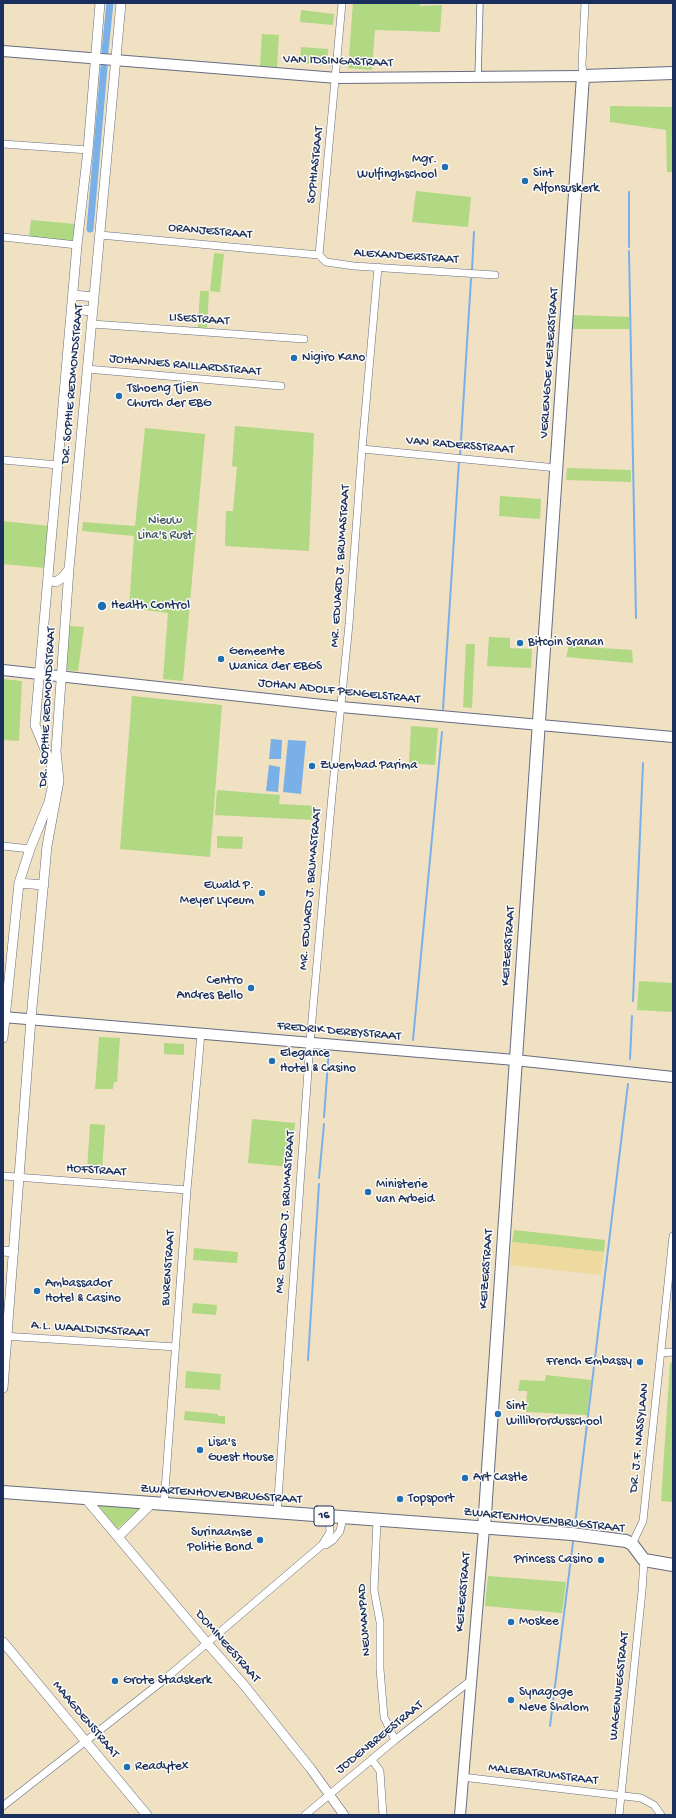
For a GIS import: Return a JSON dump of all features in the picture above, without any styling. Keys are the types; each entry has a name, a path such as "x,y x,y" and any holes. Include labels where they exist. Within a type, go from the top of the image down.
{"main road":[{"name":"VAN IDSINGASTRAAT","path":"3,51 336,78 478,78 673,73"},
{"name":"VERLENGDE KEIZERSTRAAT","path":"539,725 583,76"},
{"name":"JOHAN ADOLF PENGELSTRAAT","path":"3,670 342,706 673,737"},
{"name":"KEIZERSTRAAT","path":"460,1815 470,1681 484,1528 539,725"},
{"name":"FREDRIK DERBYSTRAAT","path":"4,1017 515,1060 673,1077"},
{"name":"ZWARTENHOVENBRUGSTRAAT","path":"3,1492 572,1534 626,1541 632,1544 644,1560"},
{"path":"644,1560 673,1565"}],"street":[{"name":"DR. SOPHIE REDMONDSTRAAT","path":"3,1388 5,1336 14,1252 31,1019 44,885 47,846 47,817 52,788 51,764 35,725 77,245 88,150 100,3"},
{"name":"DR. SOPHIE REDMONDSTRAAT","path":"3,1038 19,883 30,848 47,817 59,781 56,751 69,569 121,3"},
{"name":"SOPHIASTRAAT","path":"319,254 342,3"},
{"path":"478,78 480,3"},
{"name":"VERLENGDE KEIZERSTRAAT","path":"583,76 582,64 585,3"},
{"path":"3,144 88,150"},
{"name":"ORANJESTRAAT","path":"100,235 319,254"},
{"path":"3,238 77,245"},
{"name":"ALEXANDERSTRAAT","path":"319,254 326,262 496,275"},
{"name":"MR. EDUARD J. BRUMASTRAAT","path":"277,1513 310,1042 332,795 342,706 378,267"},
{"path":"73,295 94,297"},
{"path":"72,309 93,311"},
{"name":"LISESTRAAT","path":"92,324 304,339"},
{"name":"JOHANNES RAILLARDSTRAAT","path":"87,369 281,386"},
{"name":"VAN RADERSSTRAAT","path":"362,449 557,468"},
{"path":"3,460 58,465"},
{"path":"48,580 56,582 63,577 69,569"},
{"path":"3,846 30,848"},
{"path":"19,883 44,885"},
{"name":"BURENSTRAAT","path":"164,1504 187,1190 201,1034"},
{"name":"HOFSTRAAT","path":"3,1176 187,1190"},
{"name":"DR. J.F. NASSYLAAN","path":"632,1544 643,1521 662,1352 673,1236"},
{"path":"3,1251 14,1252"},
{"name":"A.L. WAALDIJKSTRAAT","path":"5,1336 176,1347"},
{"path":"662,1352 673,1352"},
{"name":"DOMINEESTRAAT","path":"86,1499 206,1643 244,1685 311,1769 328,1795 344,1815"},
{"path":"118,1537 151,1504"},
{"path":"3,1806 165,1679 322,1545 330,1532 329,1517"},
{"path":"322,1545 330,1542 338,1534 343,1518"},
{"name":"NEUMANPAD","path":"377,1520 374,1590 380,1622 380,1669 384,1717 395,1740"},
{"name":"WAGENWEGSTRAAT","path":"619,1815 644,1560"},
{"name":"MAAGDENSTRAAT","path":"3,1642 147,1815"},
{"name":"JODENBREESTRAAT","path":"305,1815 395,1740 470,1681"},
{"path":"372,1760 381,1775 383,1815"},
{"name":"MALEBATRUMSTRAAT","path":"462,1777 620,1797 641,1798 651,1802 661,1815"}],"green space":[{"path":"353,3 420,3 420,6 442,5 440,32 375,30 372,70 348,68"},
{"path":"301,10 334,14 333,25 300,22"},
{"path":"262,34 279,35 277,67 260,66"},
{"path":"301,47 328,49 327,65 300,63"},
{"path":"610,106 673,107 673,172 667,172 666,130 610,122"},
{"path":"416,191 471,197 468,227 412,222"},
{"path":"31,220 76,224 75,236 73,240 69,241 29,237"},
{"path":"214,253 224,254 220,292 210,291"},
{"path":"200,291 209,291 207,328 198,327"},
{"path":"572,315 629,317 629,329 570,329"},
{"path":"235,426 314,433 309,551 225,546 226,511 233,511 237,467 232,466"},
{"name":"Nieuw Lina's Rust","path":"145,428 205,434 183,681 163,679 168,613 129,608 134,536 82,531 83,522 135,526"},
{"path":"567,468 631,470 631,482 566,480"},
{"path":"500,496 541,499 540,519 499,516"},
{"path":"3,521 49,526 45,568 3,564"},
{"path":"69,626 84,627 78,671 65,670"},
{"path":"489,637 510,638 510,648 532,649 531,668 487,666"},
{"path":"466,644 475,644 472,708 463,707"},
{"path":"569,646 632,650 633,663 566,657"},
{"path":"3,679 22,681 19,741 3,740"},
{"path":"132,696 222,705 210,857 120,849"},
{"path":"411,726 438,728 435,765 409,763"},
{"path":"217,790 280,795 279,804 316,806 315,820 215,815"},
{"path":"217,836 243,837 242,849 217,848"},
{"path":"639,981 673,983 673,1012 637,1010"},
{"path":"99,1037 120,1038 117,1082 114,1082 113,1089 95,1089"},
{"path":"164,1043 184,1044 184,1055 164,1054"},
{"path":"252,1119 295,1123 291,1167 248,1163"},
{"path":"90,1124 105,1125 102,1171 87,1170"},
{"path":"514,1230 605,1240 604,1252 512,1242"},
{"path":"194,1248 238,1252 237,1263 193,1260"},
{"path":"193,1303 217,1305 216,1315 192,1313"},
{"path":"673,1362 673,1502 661,1501 670,1363"},
{"path":"186,1371 221,1374 220,1390 185,1388"},
{"path":"546,1375 591,1380 587,1415 526,1412 527,1391 518,1391 520,1380 545,1381"},
{"path":"185,1411 225,1416 225,1424 184,1420"},
{"path":"98,1505 141,1508 117,1529"},
{"path":"488,1576 566,1582 562,1613 485,1606"}],"sand":[{"path":"512,1242 604,1252 601,1275 510,1265"}],"water":[{"path":"271,739 282,740 281,759 269,759"},
{"path":"288,740 306,741 301,794 283,792"},
{"path":"269,765 280,767 278,792 266,791"}],"waterway":[{"path":"105,51 110,3"},
{"path":"90,229 104,67"},
{"path":"629,192 629,247"},
{"path":"472,270 474,232"},
{"path":"629,251 636,618"},
{"path":"460,456 471,279"},
{"path":"443,709 459,461"},
{"path":"413,1040 442,732"},
{"path":"633,1001 643,763"},
{"path":"630,1059 632,1016"},
{"path":"324,1117 329,1049"},
{"path":"575,1524 628,1084"},
{"path":"319,1178 324,1124"},
{"path":"308,1360 319,1184"},
{"path":"550,1726 573,1542"}],"place":[{"name":"Mgr. Wulfinghschool","path":"445,167"},
{"name":"Sint Alfonsuskerk","path":"525,181"},
{"name":"Nigiro Kano","path":"294,358"},
{"name":"Tshoeng Tjien Church der EBG","path":"119,396"},
{"name":"Health Control","path":"102,606"},
{"name":"Bitcoin Sranan","path":"520,643"},
{"name":"Gemeente Wanica der EBGS","path":"221,659"},
{"name":"Zwembad Parima","path":"312,766"},
{"name":"Ewald P. Meyer Lyceum","path":"262,893"},
{"name":"Centro Andres Bello","path":"251,988"},
{"name":"Elegance Hotel & Casino","path":"272,1061"},
{"name":"Ministerie van Arbeid","path":"368,1192"},
{"name":"Ambassador Hotel & Casino","path":"37,1291"},
{"name":"French Embassy","path":"640,1362"},
{"name":"Sint Willibrordusschool","path":"498,1414"},
{"name":"Lisa's Guest House","path":"200,1450"},
{"name":"Art Castle","path":"465,1478"},
{"name":"Topsport","path":"400,1499"},
{"name":"Surinaamse Politie Bond","path":"260,1540"},
{"name":"Princess Casino","path":"601,1560"},
{"name":"Moskee","path":"511,1622"},
{"name":"Grote Stadskerk","path":"115,1681"},
{"name":"Synagoge Neve Shalom","path":"511,1700"},
{"name":"Readytex","path":"127,1767"}]}
